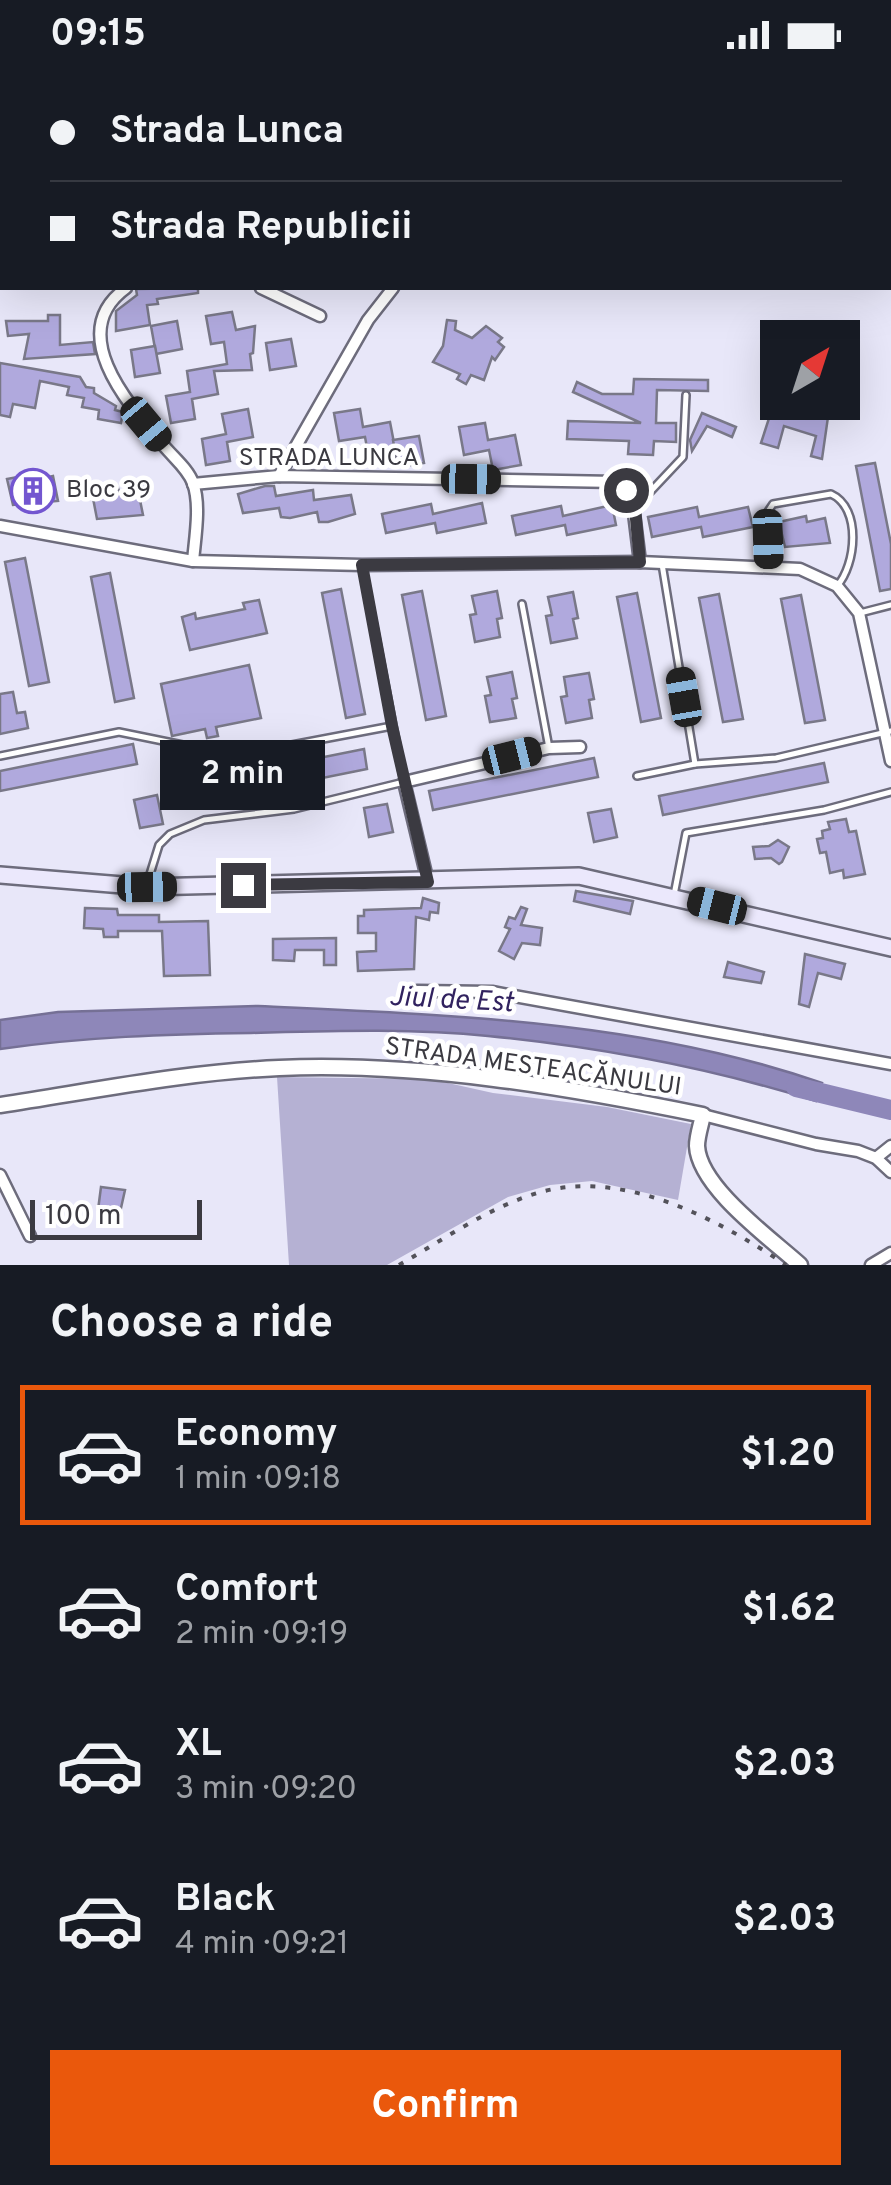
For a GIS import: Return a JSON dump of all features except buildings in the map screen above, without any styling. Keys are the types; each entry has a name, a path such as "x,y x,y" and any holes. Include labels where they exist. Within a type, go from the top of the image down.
{"main road":[{"path":"0,875 147,887 579,876 891,948"}],"street":[{"path":"124,290 104,310 100,331 102,353 126,400 194,484 193,561"},
{"path":"265,290 320,316"},
{"path":"279,476 368,320 390,290"},
{"name":"STRADA LUNCA","path":"194,484 279,476 616,482 632,497 635,508"},
{"path":"635,508 640,562"},
{"path":"0,526 193,561 362,565 640,562 769,565 818,574 836,586 859,613 888,732 891,762"},
{"path":"428,882 404,782 548,748 580,748"},
{"path":"417,991 492,992 891,1064"},
{"name":"STRADA MESTEACĂNULUI","path":"0,1105 233,1071 320,1068 464,1077 703,1114"},
{"path":"800,1265 730,1202 702,1166 697,1148 703,1114 876,1158 891,1172"},
{"path":"876,1158 891,1146"},
{"path":"0,1175 30,1236"},
{"path":"871,1265 891,1252"}],"lane":[{"path":"635,508 682,457 686,395"},
{"path":"769,565 767,513 773,504 831,494 846,506 852,530 850,567 836,586"},
{"path":"662,564 695,764"},
{"path":"147,887 158,845 188,825 294,809 404,782 362,565"},
{"path":"522,604 548,748"},
{"path":"859,613 891,605"},
{"path":"0,756 119,732 222,753 254,752 392,726"},
{"path":"636,776 695,764 776,758 888,732"},
{"path":"674,895 686,833 824,810 891,792"}],"shaded area":[{"path":"258,1006 472,1018 614,1033 754,1062 822,1083 816,1101 736,1078 613,1053 429,1032 157,1035 0,1049 0,1020 58,1012"},
{"path":"277,1077 430,1079 493,1093 607,1107 691,1124 678,1200 592,1181 550,1185 508,1197 387,1265 289,1265"}],"waterway":[{"name":"Jiul de Est","path":"796,1087 891,1110"}],"railway":[{"path":"399,1265 478,1219 528,1196 561,1188 595,1187 663,1200 728,1229 786,1265"}],"place":[{"name":"Bloc 39","path":"33,491"}],"route":[{"path":"243,885 428,882 392,726 362,565 640,562 635,508 626,490"}]}
